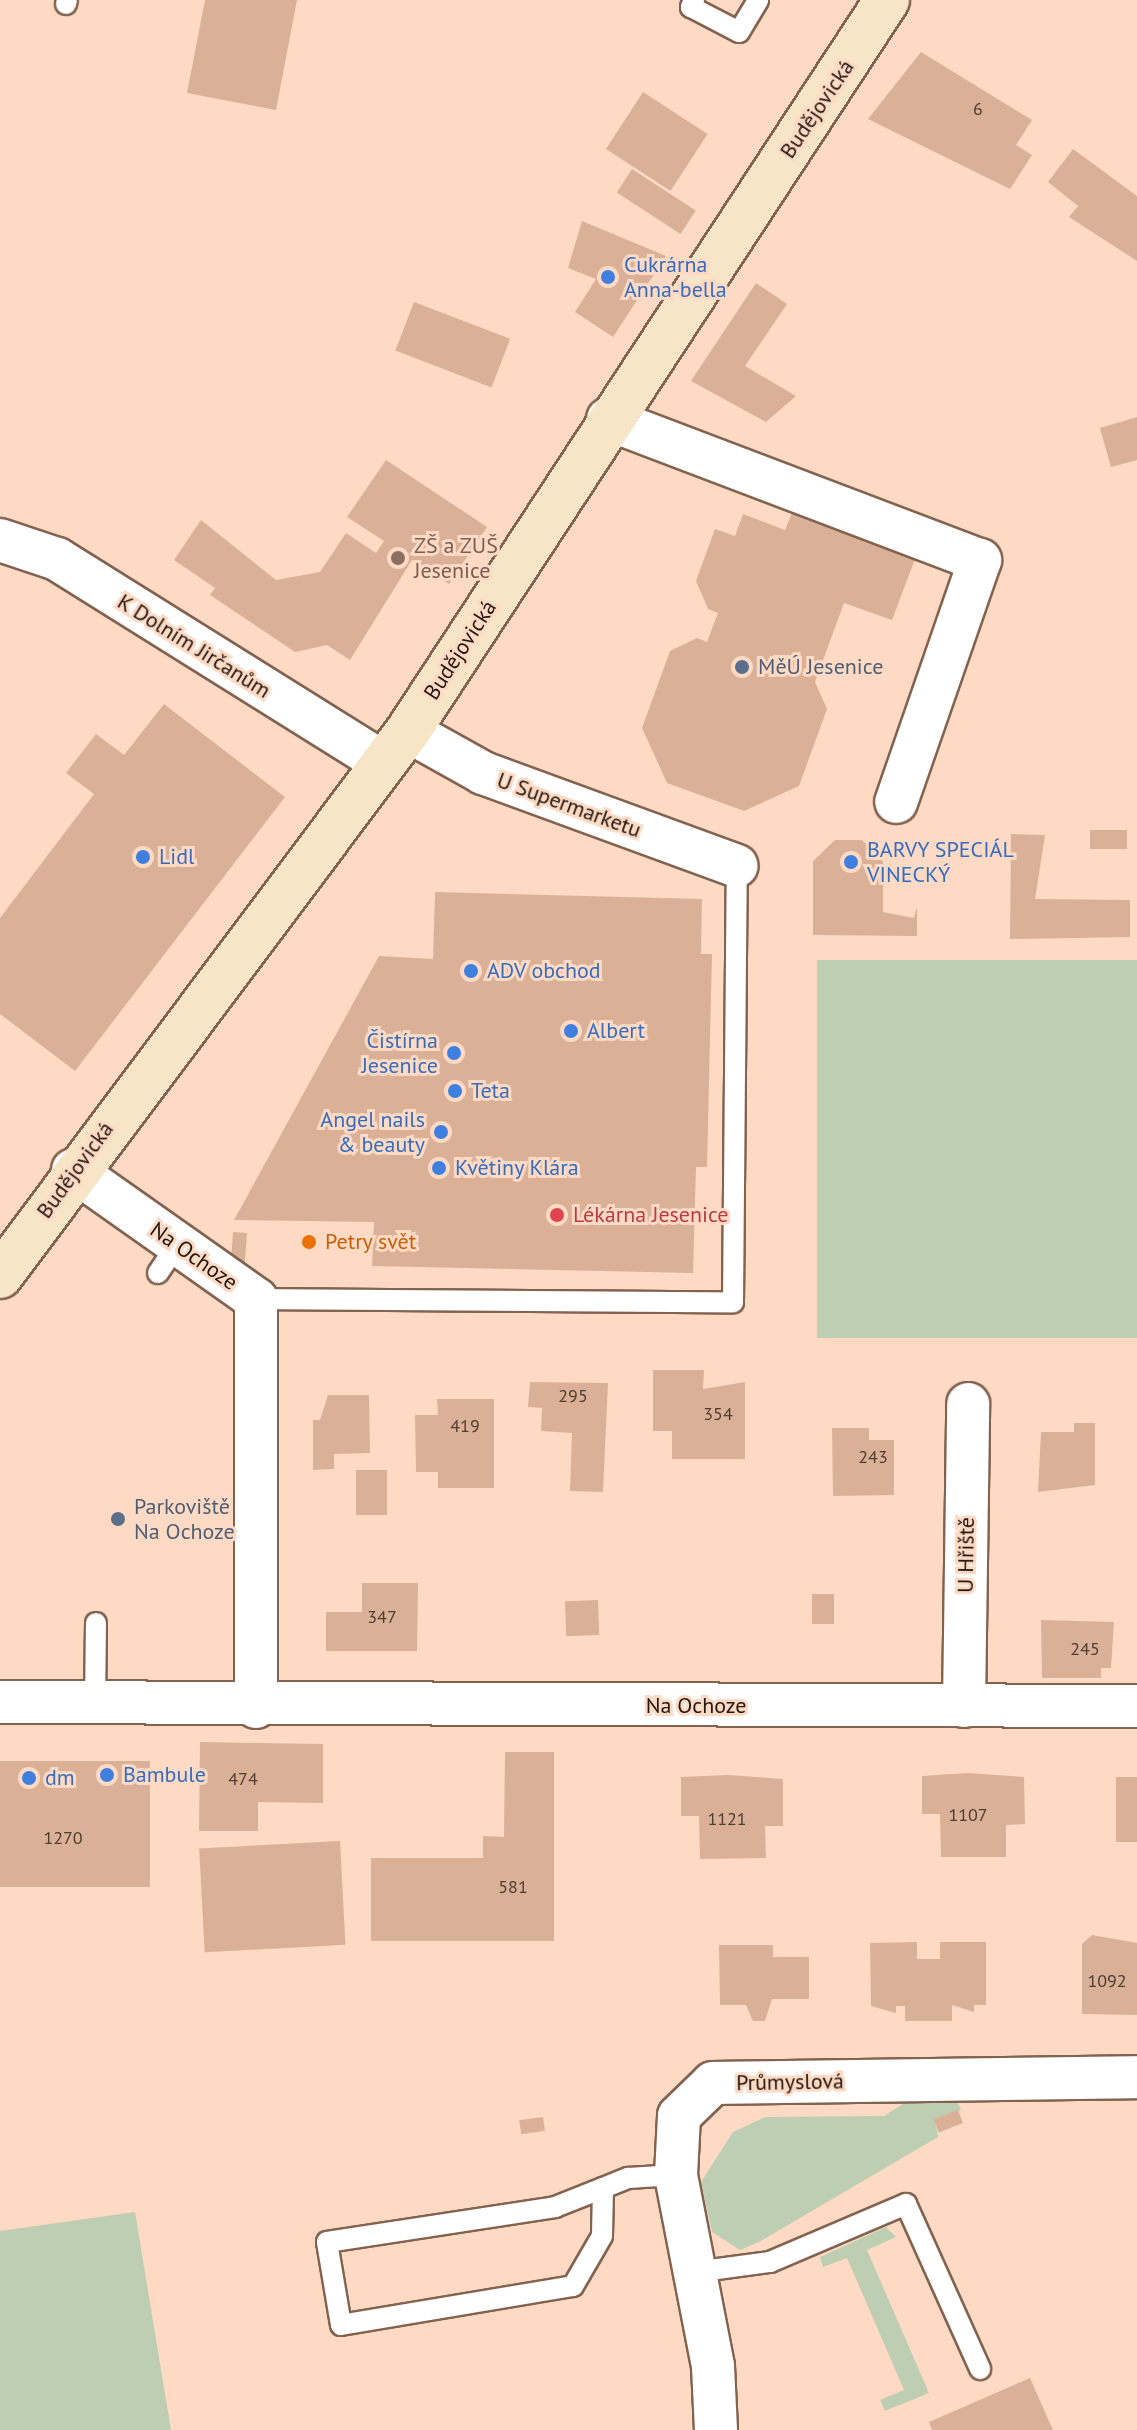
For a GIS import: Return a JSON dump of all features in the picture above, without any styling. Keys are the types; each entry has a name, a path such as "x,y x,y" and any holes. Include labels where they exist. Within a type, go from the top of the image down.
{"main road":[{"name":"Budějovická","path":"0,1276 73,1170 396,747 608,419 887,0"}],"street":[{"path":"608,419 980,560 896,802"},
{"name":"K Dolním Jirčanům","path":"0,540 57,559 396,747"},
{"name":"U Supermarketu","path":"396,747 483,773 737,866"},
{"name":"Na Ochoze","path":"73,1170 168,1259 256,1299 256,1707"},
{"name":"U Hřiště","path":"964,1706 968,1404"},
{"name":"Na Ochoze","path":"0,1702 256,1707 1137,1706"},
{"name":"Průmyslová","path":"716,2430 713,2366 676,2175 679,2116 713,2083 1137,2077"}],"lane":[{"path":"694,0 691,7 739,32 758,0"},
{"path":"256,1299 733,1302 737,866"},
{"path":"95,1704 96,1623"},
{"path":"603,2188 602,2236 573,2286 341,2325 327,2242 555,2207 603,2188 676,2175"},
{"path":"695,2272 770,2262 906,2204 980,2369"}],"green space":[{"path":"817,960 1137,960 1137,1338 817,1338"},
{"path":"917,2095 954,2095 961,2110 935,2119 938,2137 759,2242 740,2250 712,2232 701,2182 733,2132 765,2117 884,2116"},
{"path":"135,2212 171,2430 0,2430 0,2231"},
{"path":"886,2227 896,2237 867,2250 929,2393 885,2411 880,2400 904,2390 847,2258 823,2267 820,2257"}],"building":[{"path":"205,0 297,0 276,110 187,93"},
{"path":"921,52 1032,120 1016,145 1032,155 1010,189 868,119"},
{"path":"643,92 708,134 671,191 606,149"},
{"path":"1073,149 1137,196 1137,261 1069,217 1078,206 1048,182"},
{"path":"632,169 696,210 680,234 617,192"},
{"path":"582,221 666,256 613,337 575,312 596,279 568,268"},
{"path":"756,283 787,304 745,366 796,396 766,422 691,381"},
{"path":"414,302 510,339 492,387 395,351"},
{"path":"1137,417 1137,460 1111,467 1100,428"},
{"name":"ZŠ a ZUŠ Jesenice","path":"386,460 487,527 449,584 412,560 350,660 327,645 295,652 210,595 215,588 174,560 201,520 276,580 320,572 346,533 376,553 384,541 347,517"},
{"name":"MěÚ Jesenice","path":"794,508 917,554 892,620 844,603 815,682 827,709 799,786 744,811 667,783 642,728 670,651 697,638 707,642 718,613 708,609 696,581 715,529 735,536 743,514 785,530"},
{"name":"Lidl","path":"164,704 285,797 75,1071 0,1014 0,918 94,794 66,773 96,734 124,755"},
{"path":"1090,830 1127,830 1127,849 1090,849"},
{"path":"1011,834 1045,835 1035,899 1130,900 1130,937 1010,939"},
{"path":"835,840 862,840 883,862 883,912 914,918 917,907 917,936 813,935 813,861"},
{"name":"Albert","path":"435,892 702,899 701,954 712,954 707,1167 696,1167 693,1273 372,1266 374,1222 234,1220 379,956 433,959"},
{"path":"233,1232 247,1233 245,1262 231,1261"},
{"path":"653,1370 704,1370 703,1389 745,1382 745,1459 672,1459 672,1431 653,1431"},
{"path":"530,1382 608,1383 603,1492 570,1491 572,1433 541,1431 542,1408 528,1407"},
{"path":"328,1395 369,1395 370,1453 334,1454 334,1469 313,1470 313,1420 320,1420"},
{"path":"437,1399 494,1399 494,1488 438,1488 438,1472 416,1472 415,1415 438,1415"},
{"path":"1074,1423 1095,1423 1095,1485 1038,1492 1041,1432 1074,1432"},
{"path":"832,1428 869,1428 869,1440 894,1440 894,1495 833,1496"},
{"path":"356,1470 387,1470 387,1515 356,1515"},
{"path":"362,1583 418,1583 417,1651 326,1651 326,1612 362,1612"},
{"path":"812,1594 834,1594 834,1624 812,1624"},
{"path":"598,1600 599,1635 566,1636 565,1601"},
{"path":"1041,1620 1114,1622 1111,1668 1101,1668 1101,1678 1042,1678"},
{"path":"200,1742 323,1744 323,1803 258,1802 258,1831 199,1831"},
{"path":"505,1752 554,1752 554,1941 371,1941 371,1858 483,1858 483,1836 504,1837"},
{"path":"0,1761 150,1761 150,1887 0,1887"},
{"path":"968,1773 1024,1777 1025,1824 1006,1825 1006,1857 941,1857 940,1814 922,1814 922,1776"},
{"path":"728,1775 783,1779 783,1826 765,1826 766,1858 700,1859 699,1816 681,1816 681,1777"},
{"path":"1116,1777 1137,1777 1137,1842 1116,1842"},
{"path":"340,1841 345,1945 205,1952 199,1848"},
{"path":"1092,1935 1137,1943 1137,2015 1082,2014 1082,1944"},
{"path":"917,1942 917,1959 940,1959 940,1942 986,1942 986,2005 974,2005 974,2012 952,2005 952,2021 905,2021 905,2006 896,2006 896,2013 871,2006 870,1943"},
{"path":"719,1945 773,1945 773,1957 809,1957 809,1999 772,1999 765,2021 753,2021 746,2005 720,2005"},
{"path":"958,2110 963,2123 939,2132 934,2119"},
{"path":"543,2117 545,2131 521,2134 519,2120"},
{"path":"1030,2378 1053,2430 932,2430 929,2422"}],"place":[{"name":"Cukrárna Anna-bella","path":"608,277"},
{"name":"ZŠ a ZUŠ Jesenice","path":"398,558"},
{"name":"MěÚ Jesenice","path":"742,667"},
{"name":"Lidl","path":"143,857"},
{"name":"BARVY SPECIÁL VINECKÝ","path":"851,862"},
{"name":"ADV obchod","path":"471,971"},
{"name":"Albert","path":"571,1031"},
{"name":"Čistírna Jesenice","path":"454,1053"},
{"name":"Teta","path":"455,1091"},
{"name":"Angel nails & beauty","path":"441,1132"},
{"name":"Květiny Klára","path":"439,1168"},
{"name":"Lékárna Jesenice","path":"557,1215"},
{"name":"Petry svět","path":"309,1242"},
{"name":"Parkoviště Na Ochoze","path":"118,1519"},
{"name":"Bambule","path":"107,1775"},
{"name":"dm","path":"29,1778"}]}
